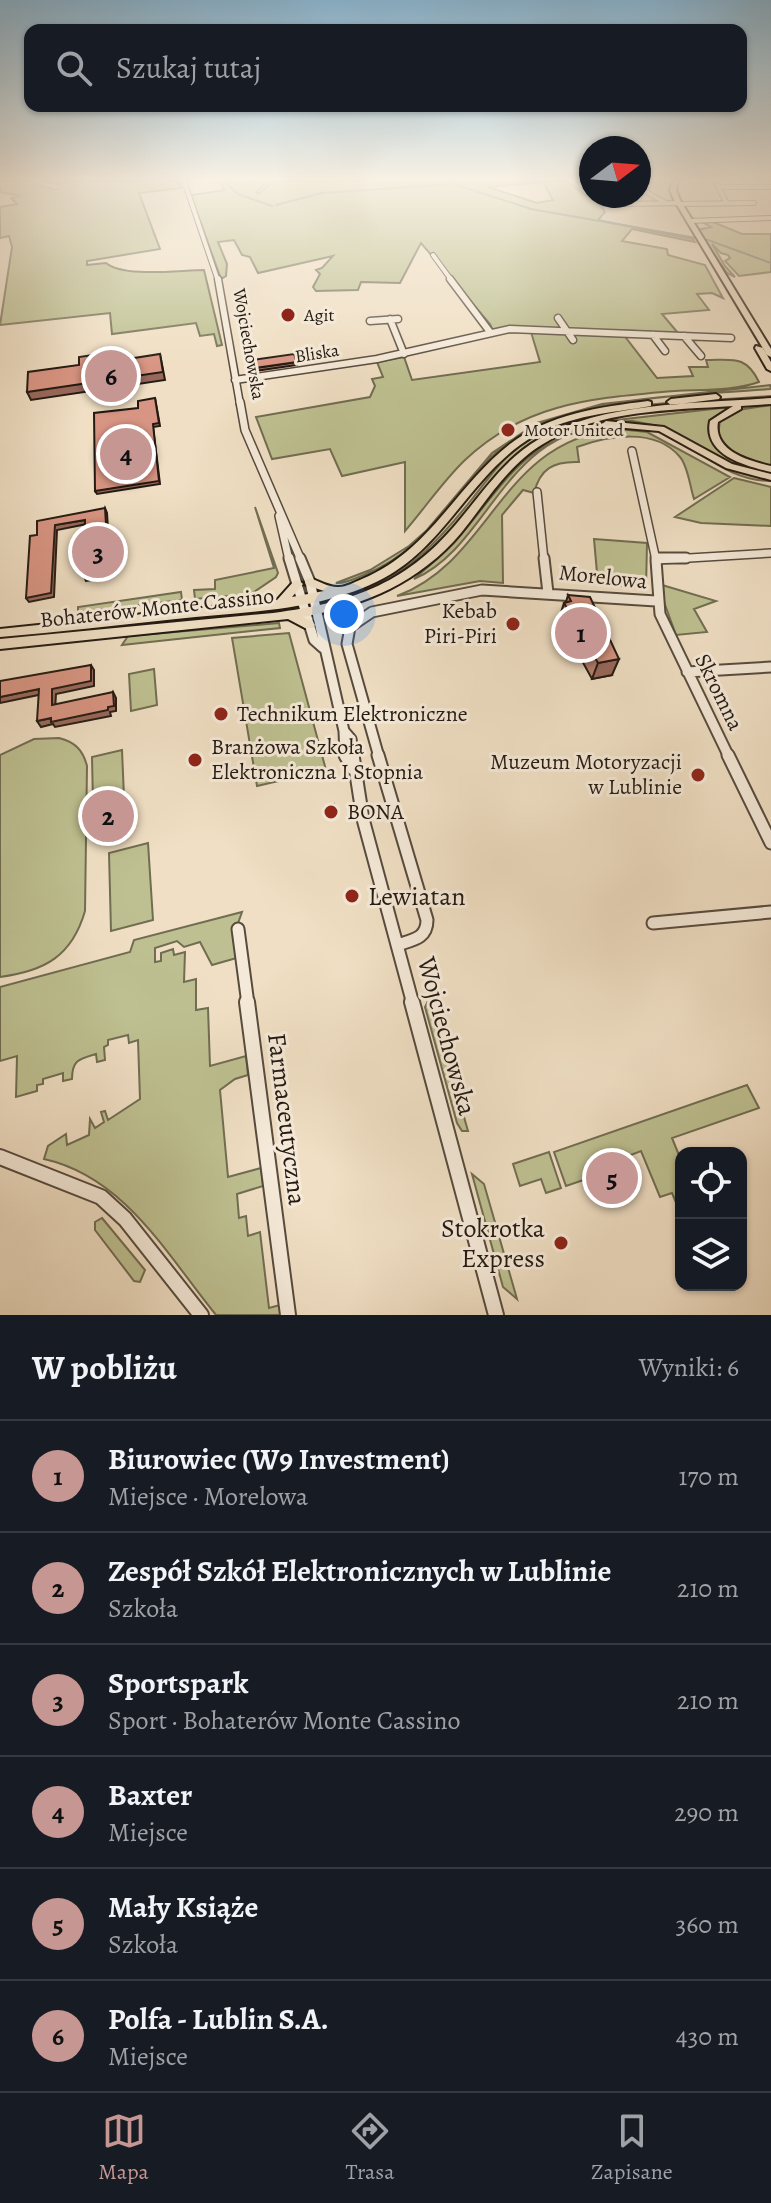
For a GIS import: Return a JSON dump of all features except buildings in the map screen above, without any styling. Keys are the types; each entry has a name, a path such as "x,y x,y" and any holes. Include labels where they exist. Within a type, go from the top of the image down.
{"main road":[{"path":"701,242 723,285 766,341 771,369"},
{"path":"310,609 339,592 386,572 416,553 498,459 517,443 548,425 614,407 771,393"},
{"path":"310,609 374,593 423,566 448,544 519,458 561,431 615,416 771,401"},
{"path":"749,403 717,418 712,423 713,434 730,454 771,469"},
{"path":"561,431 617,424 653,427 676,435 735,469 771,477"},
{"path":"281,603 304,583 339,592"},
{"name":"Bohaterów Monte Cassino","path":"0,633 281,603 310,609"},
{"name":"Bohaterów Monte Cassino","path":"0,644 289,615 310,609"}],"street":[{"name":"Wojciechowska","path":"204,242 216,269 245,430 279,512 282,537 304,583 314,640 323,648"},
{"path":"433,255 490,332"},
{"path":"558,318 573,340"},
{"path":"390,319 404,354"},
{"path":"370,321 398,319"},
{"name":"Bliska","path":"235,380 404,354 490,332 529,328 731,338"},
{"path":"653,335 665,351"},
{"path":"684,336 701,356"},
{"name":"Morelowa","path":"632,451 656,560 771,553"},
{"name":"Morelowa","path":"537,492 548,593 656,601"},
{"path":"656,560 656,601"},
{"path":"397,945 420,938 427,928 427,920 356,680 347,644 348,632 355,622 372,612 453,596 493,590 548,593"},
{"name":"Skromna","path":"656,601 687,672 771,843"},
{"name":"Wojciechowska","path":"310,609 324,638 323,648 344,731 341,740 346,762 353,769 496,1315"},
{"path":"687,672 771,667"},
{"path":"653,923 771,912"},
{"name":"Farmaceutyczna","path":"238,929 288,1315"},
{"path":"0,1157 88,1190 106,1201 125,1219 201,1315"}],"green space":[{"path":"11,242 158,242 160,249 87,261 87,265 106,263 114,268 139,272 204,270 222,345 217,346 214,334 200,336 196,323 112,334 110,313 0,325"},
{"path":"208,242 218,242 227,264 226,276 221,279"},
{"path":"235,242 630,242 667,249 668,255 705,265 723,298 712,293 697,294 709,310 662,314 678,333 620,330 657,378 693,376 689,367 708,367 706,360 731,360 744,363 759,382 724,389 607,398 533,416 510,427 465,460 405,531 405,462 342,476 330,449 272,459 256,417 370,397 375,386 372,379 383,377 377,362 404,357 412,380 540,362 531,332 494,333 490,324 421,243 400,283 361,282 358,290 316,291 313,287 320,274 316,270 333,256 258,273 250,257 242,255"},
{"path":"706,242 771,242 771,272 739,276 725,261 730,258 728,255 712,244 735,277 727,273"},
{"path":"770,385 771,389 708,393 670,396"},
{"path":"771,396 642,410 577,424 548,435 510,460 455,530 431,555 390,581 345,600 343,597 383,581 416,559 444,532 507,457 547,430 577,418 608,411 675,402"},
{"path":"633,400 606,405 575,412 602,404"},
{"path":"771,405 771,467 734,453 718,437 720,420 738,410"},
{"path":"730,407 710,420 712,439 716,445 771,471 771,474 739,468 663,427 633,421 599,422"},
{"path":"572,413 543,423 516,437 537,423"},
{"path":"608,425 635,426 655,430 636,427 585,430"},
{"path":"618,429 647,432 730,477 694,499 683,461 658,441 617,437 577,447 579,462 549,468 540,478 534,493 523,490 502,515 503,583 480,581 397,596 429,579 455,556 521,478 547,455 578,438"},
{"path":"655,430 665,432 729,469 771,481 756,480 728,471"},
{"path":"516,437 477,471 429,529 411,546 390,562 364,575 336,583 370,570 409,546 427,530 492,453"},
{"path":"548,445 502,489 462,541 440,563 414,579 454,543 521,464"},
{"path":"734,478 771,487 771,526 701,523 675,517"},
{"path":"255,507 278,573 276,577 251,594 195,599 194,590 215,589 215,580 274,568"},
{"path":"594,539 647,543 646,588 598,584"},
{"path":"662,585 716,601 694,609 707,632 676,635 664,602"},
{"path":"181,592 182,600 78,612 78,607"},
{"path":"279,623 280,628 122,645 128,636"},
{"path":"289,633 326,770 257,786 232,638"},
{"path":"154,669 157,705 131,711 129,674"},
{"path":"59,738 78,748 87,766 85,911 73,939 54,959 30,970 0,977 0,755 34,739"},
{"path":"122,750 124,797 93,804 92,757"},
{"path":"148,843 153,920 111,931 109,853"},
{"path":"242,912 236,929 240,957 212,965 200,942 184,947 177,941 155,948 155,962 161,961 161,953 173,949 174,955 185,952 184,982 196,979 196,1010 208,1008 210,1066 246,1056 248,1075 235,1079 220,1090 228,1177 261,1168 263,1186 237,1194 239,1218 246,1216 248,1236 260,1232 269,1308 280,1305 281,1315 216,1315 142,1221 121,1200 73,1168 44,1159 48,1146 66,1134 67,1145 89,1135 90,1119 95,1128 104,1122 101,1112 105,1111 108,1120 140,1099 138,1040 129,1043 128,1035 108,1040 108,1045 104,1047 105,1060 97,1062 96,1054 85,1057 75,1064 72,1079 63,1081 63,1073 43,1079 43,1084 37,1085 37,1091 16,1097 17,1056 0,1061 0,987 130,952 134,940"},
{"path":"430,997 468,1131 462,1131 457,1123 425,1007"},
{"path":"747,1085 759,1108 672,1138 676,1147 675,1200 672,1193 660,1197 641,1151 628,1156 631,1164 566,1186 554,1152"},
{"path":"549,1152 561,1188 546,1193 541,1179 520,1186 513,1164"},
{"path":"472,1174 484,1184 517,1299 503,1287"},
{"path":"102,1218 145,1270 140,1282 134,1281 95,1230 95,1222"}],"waterway":[{"path":"714,242 771,263"}],"place":[{"name":"Agit","path":"288,315"},
{"name":"Polfa - Lublin S.A.","path":"111,376"},
{"name":"Motor United","path":"508,430"},
{"name":"Baxter","path":"126,454"},
{"name":"Sportspark","path":"98,552"},
{"name":"Kebab Piri-Piri","path":"513,624"},
{"name":"Biurowiec (W9 Investment)","path":"581,633"},
{"name":"Technikum Elektroniczne","path":"221,714"},
{"name":"Branżowa Szkoła Elektroniczna I Stopnia","path":"195,760"},
{"name":"Muzeum Motoryzacji w Lublinie","path":"698,775"},
{"name":"BONA","path":"331,812"},
{"name":"Zespół Szkół Elektronicznych w Lublinie","path":"108,816"},
{"name":"Lewiatan","path":"352,896"},
{"name":"Mały Książe","path":"612,1178"},
{"name":"Stokrotka Express","path":"561,1243"}]}
